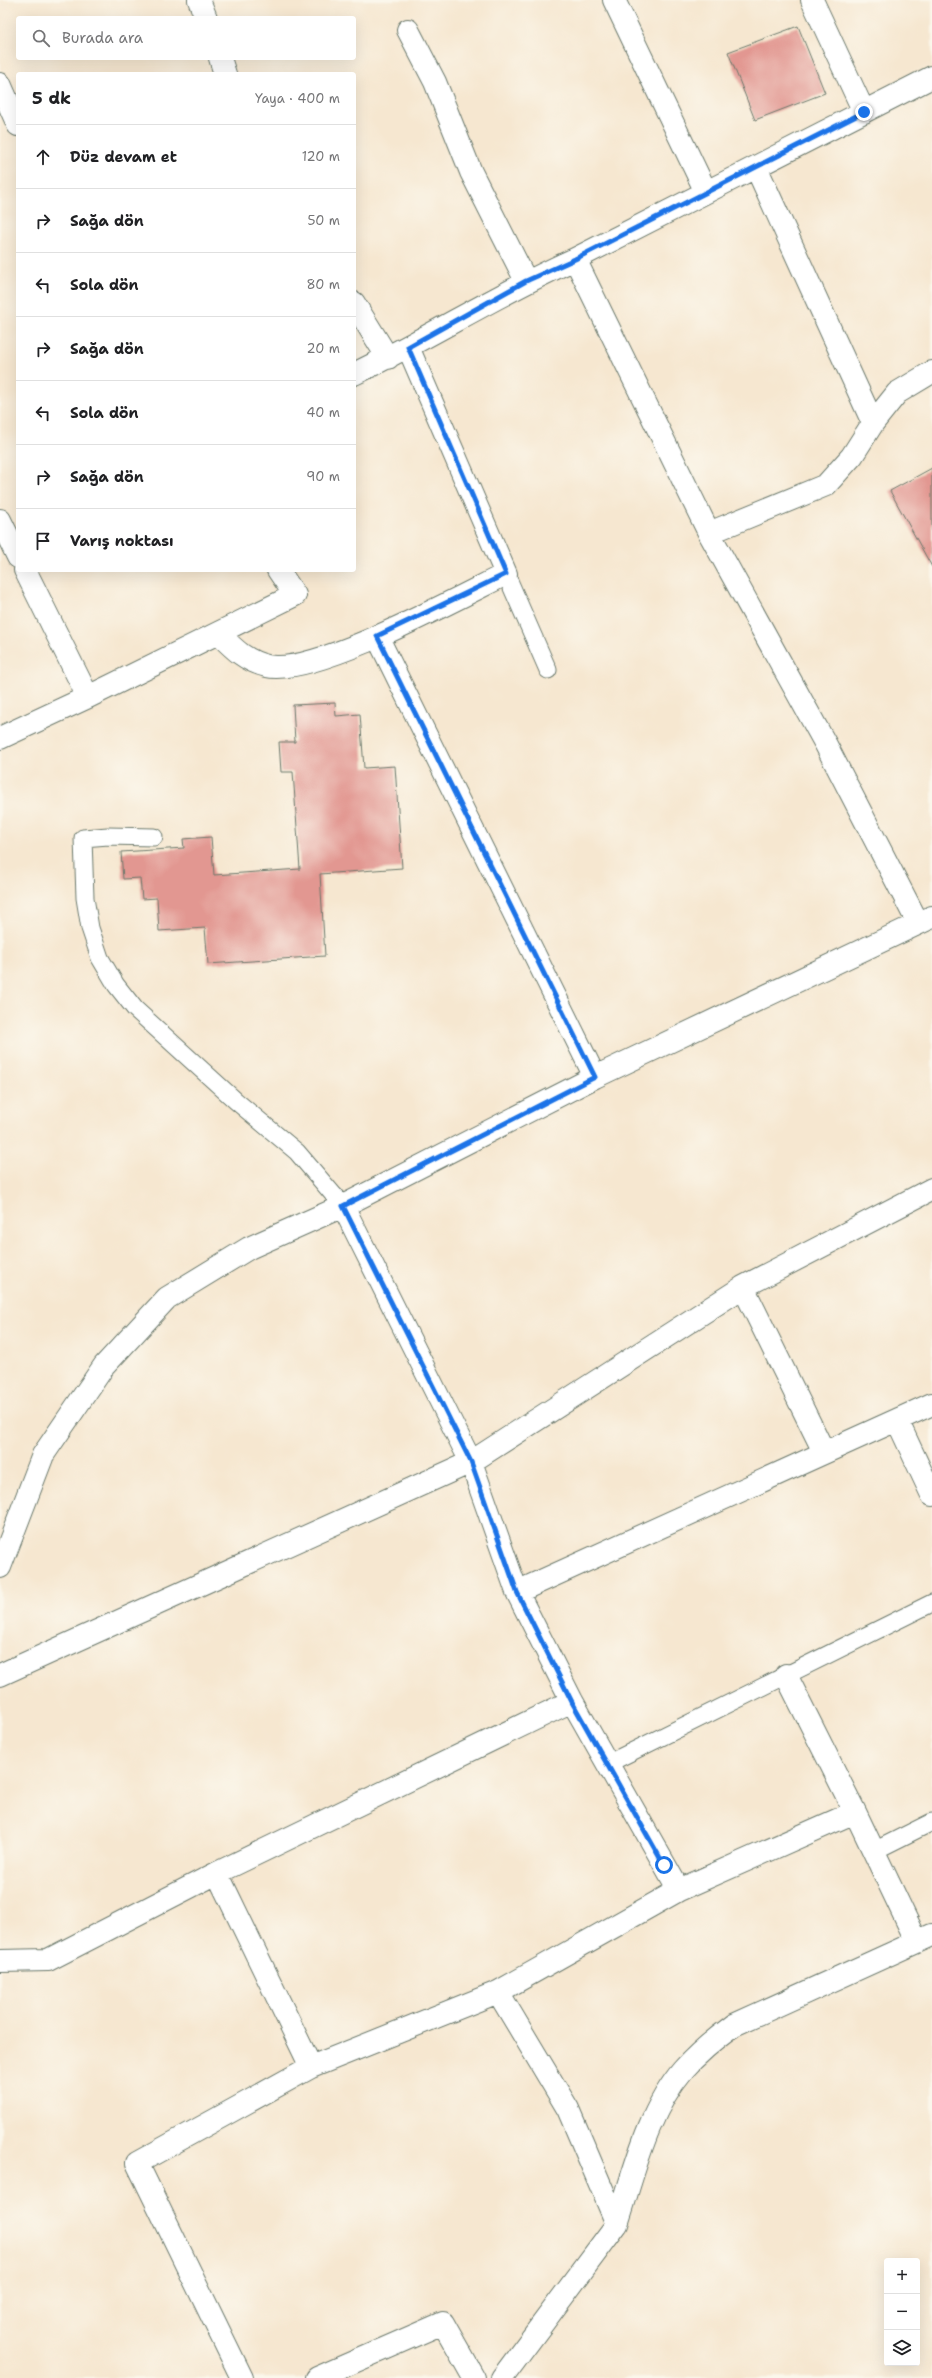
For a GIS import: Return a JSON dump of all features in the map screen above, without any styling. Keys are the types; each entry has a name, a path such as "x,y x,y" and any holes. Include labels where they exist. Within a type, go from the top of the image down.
{"street":[{"path":"199,0 205,16"},
{"path":"614,0 706,192"},
{"path":"812,0 864,112"},
{"path":"408,30 436,82 471,172 526,281"},
{"path":"221,60 224,72"},
{"path":"356,373 388,358 526,281 575,259 931,79"},
{"path":"0,84 16,120"},
{"path":"756,167 873,423"},
{"path":"0,1567 43,1455 104,1366 167,1298 249,1248 343,1206 595,1077 925,920 709,533 575,259"},
{"path":"356,306 388,358"},
{"path":"218,633 242,657 268,667 290,668 310,662 377,636 506,574 408,347"},
{"path":"709,533 826,485 852,456 873,423 897,393 932,372"},
{"path":"5,523 16,552"},
{"path":"26,572 88,697"},
{"path":"0,738 88,697 295,595 279,572"},
{"path":"377,636 595,1077"},
{"path":"0,1675 471,1462 743,1287 932,1188"},
{"path":"343,1206 471,1462 517,1592 572,1702 679,1890"},
{"path":"743,1287 824,1452"},
{"path":"517,1592 932,1404"},
{"path":"898,1420 932,1495"},
{"path":"502,2378 617,2224 648,2133 663,2100 682,2071 706,2046 734,2025 924,1939 874,1851 856,1812 786,1675"},
{"path":"0,1960 48,1960 217,1873 572,1702"},
{"path":"242,2378 137,2163 311,2067 498,1992 679,1890 856,1812"},
{"path":"217,1873 311,2067"},
{"path":"498,1992 568,2109 617,2224"},
{"path":"317,2378 443,2323 474,2378"}],"lane":[{"path":"506,574 548,670"},
{"path":"154,837 108,836 83,838 85,898 90,928 100,958 116,985 135,1009 236,1101 297,1152 343,1206"},
{"path":"607,1764 932,1602"},
{"path":"874,1851 932,1822"}],"building":[{"path":"798,26 825,93 755,120 728,52"},
{"path":"932,468 932,567 890,491"},
{"path":"335,703 336,716 360,714 364,768 395,766 402,868 320,874 325,956 208,964 205,928 159,931 157,898 142,899 140,878 123,879 121,852 184,848 183,839 211,837 214,875 300,869 293,772 281,772 279,742 295,742 293,705"}],"route":[{"path":"664,1865 572,1702 517,1592 471,1462 343,1206 595,1077 377,636 506,574 408,347 526,281 575,259 864,112"}]}
